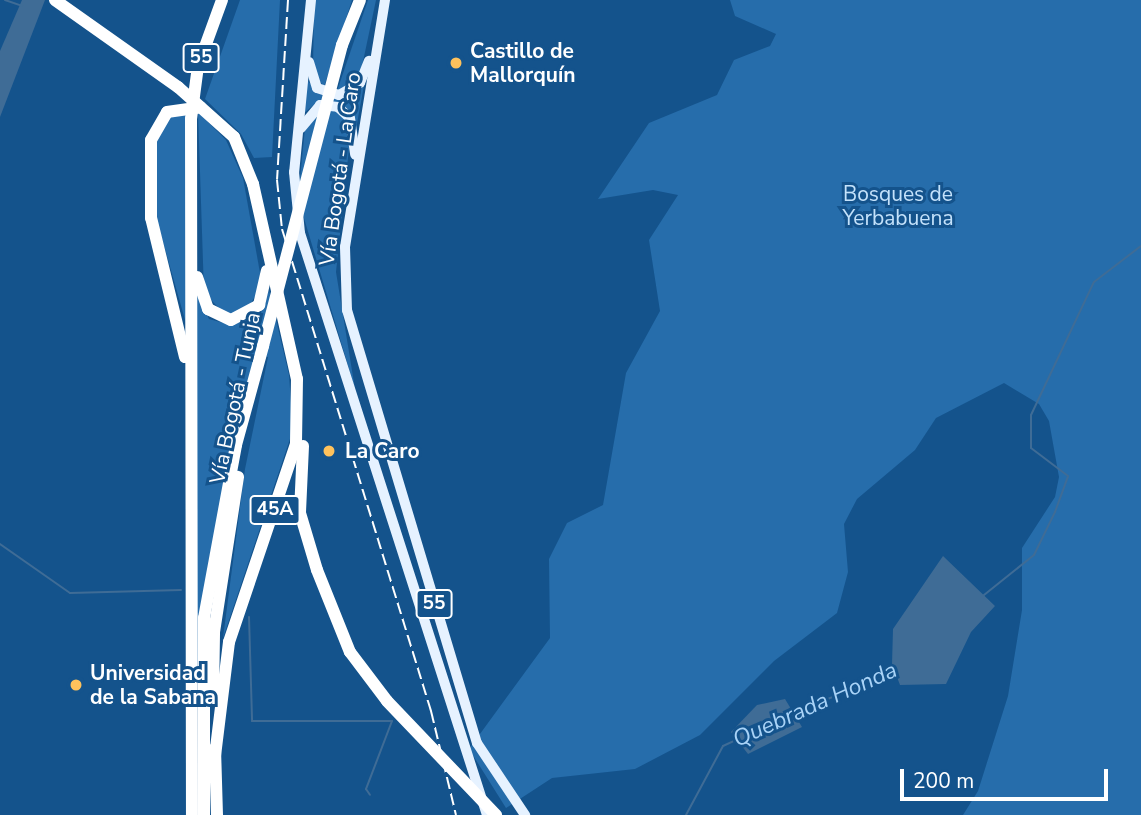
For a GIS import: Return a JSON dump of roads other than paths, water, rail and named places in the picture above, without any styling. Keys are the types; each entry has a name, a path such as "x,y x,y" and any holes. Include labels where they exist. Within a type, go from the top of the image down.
{"highway":[{"name":"45A","path":"55,0 205,107 244,157 300,401 290,469 226,655 215,756"},
{"name":"Vía Bogotá - Tunja","path":"191,815 191,119 198,66 222,0"},
{"name":"Vía Bogotá - Tunja","path":"217,815 216,612 263,346 342,45 360,0"},
{"path":"189,427 182,338 151,218 150,154 154,129 167,112 184,105 205,107"},
{"path":"192,249 204,302 223,318 242,318 259,305 268,264"},
{"path":"204,815 207,595 263,346"},
{"path":"300,401 300,513 308,543 350,652 387,701 496,815"}],"main road":[{"path":"311,0 309,72 325,93 339,95 360,83 379,35"},
{"name":"Vía Bogotá - La Caro","path":"311,0 296,151 300,233 486,815"},
{"name":"Vía Bogotá - La Caro","path":"385,0 356,172 343,276 357,356 477,743 525,815"},
{"path":"296,151 312,110 338,107 353,127 356,172"}],"waterway":[{"path":"5,0 22,6"},
{"name":"Quebrada Honda","path":"984,595 1034,555 1055,512 1068,476 1031,448 1031,415 1094,282 1141,246"},
{"name":"Quebrada Honda","path":"0,544 70,593 181,590"},
{"name":"Quebrada Honda","path":"249,617 252,721 392,721 366,789 370,795"},
{"name":"Quebrada Honda","path":"793,712 896,673"},
{"name":"Quebrada Honda","path":"686,815 723,746 738,739"}],"railway":[{"path":"288,0 277,180 282,229 431,711 456,815"}],"place":[{"name":"Castillo de Mallorquín","path":"456,63"},
{"name":"La Caro","path":"329,451"},
{"name":"Universidad de la Sabana","path":"76,685"}],"park label":[{"name":"Bosques de Yerbabuena","path":"898,206"}]}
